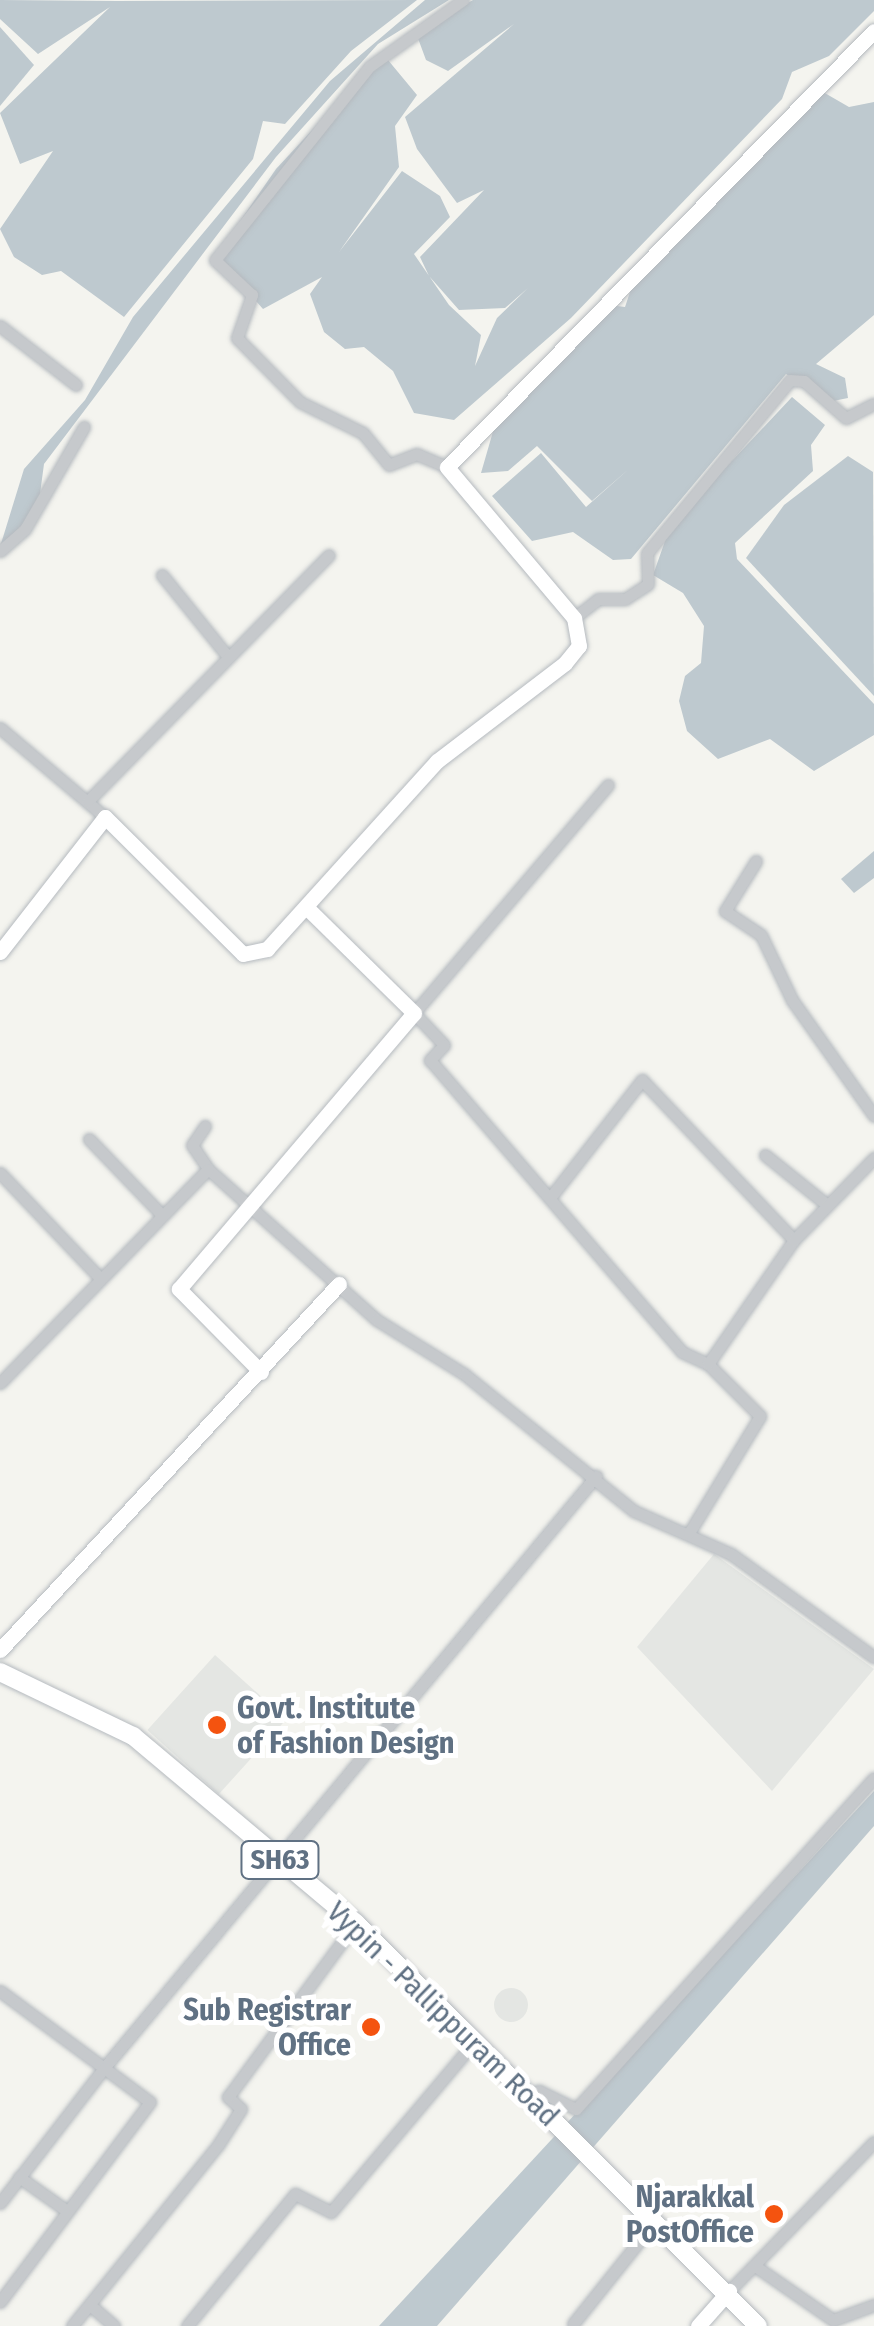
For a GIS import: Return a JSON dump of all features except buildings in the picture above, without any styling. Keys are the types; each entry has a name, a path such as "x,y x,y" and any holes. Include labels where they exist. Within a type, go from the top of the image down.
{"main road":[{"name":"Vypin - Pallippuram Road","path":"0,1672 133,1736 356,1924 525,2095 729,2291 758,2326"}],"street":[{"path":"0,728 88,802 243,954 267,949 437,760 565,664 579,646 574,618 446,467 418,454 389,466 363,434 300,402 237,338 252,295 215,260 370,66 463,0"},
{"path":"446,467 874,32"},
{"path":"0,326 76,384"},
{"path":"574,618 598,599 625,599 648,584 648,553 790,380 804,380 846,418 874,404"},
{"path":"0,551 25,529 84,426"},
{"path":"88,802 226,653 329,555"},
{"path":"162,575 226,653"},
{"path":"261,1372 179,1289 608,785"},
{"path":"0,952 104,817"},
{"path":"756,860 725,911 760,935 792,1000 874,1116"},
{"path":"306,908 444,1045 430,1060 553,1194 670,1339 708,1364 760,1416 689,1534"},
{"path":"553,1194 642,1080 794,1240"},
{"path":"205,1126 192,1145 208,1169 245,1208 339,1284 596,1476 634,1511 689,1534 874,1657"},
{"path":"89,1139 162,1214"},
{"path":"765,1155 826,1204"},
{"path":"708,1364 794,1240 874,1158"},
{"path":"0,1384 208,1169"},
{"path":"0,1172 101,1279"},
{"path":"0,1650 339,1284"},
{"path":"0,2203 275,1856 596,1476"},
{"path":"525,2095 539,2091 576,2109 874,1778"},
{"path":"72,2326 218,2145 241,2109 228,2097 356,1924"},
{"path":"0,1990 150,2102 5,2286 0,2302"},
{"path":"188,2326 295,2194 332,2212 474,2042"},
{"path":"698,2326 874,2142"},
{"path":"19,2177 67,2211"},
{"path":"573,2324 648,2230"},
{"path":"754,2266 833,2320 874,2305"},
{"path":"90,2305 114,2326"}],"shaded area":[{"path":"0,0 417,0 351,51 285,124 263,121 253,159 124,317 61,271 42,275 14,257 0,229 53,151 20,164 0,113 110,7 38,54 0,19"},
{"path":"425,0 449,0 378,44 276,157 44,464 38,509 0,547 24,469 85,400 133,317 330,81"},
{"path":"473,0 874,0 874,11 829,56 792,72 782,99 571,318 454,420 414,413 393,371 364,347 345,349 324,332 310,294 322,277 263,309 216,256 276,169 383,54 417,95 395,126 399,167 339,252 402,171 440,196 450,217 414,254 429,276 420,257 484,190 457,203 417,149 405,117 514,24 448,71 426,60 416,33","holes":["429,277 459,310 505,308 528,288 497,318 475,366 481,335 449,305"]},
{"path":"0,27 34,65 0,106"},
{"path":"823,92 849,107 874,102 874,315 816,364 845,378 848,398 828,402 786,374 631,559 613,560 573,532 532,541 492,496 541,453 586,507 630,468 592,501 537,446 508,471 481,473 494,428 609,305 625,307 632,286"},
{"path":"792,397 825,425 811,445 813,471 735,543 737,559 874,704 874,735 814,771 770,739 718,759 687,731 679,701 685,676 701,663 704,626 683,593 653,575 670,527"},
{"path":"848,456 873,472 874,696 746,558 784,505"},
{"path":"874,851 874,878 854,893 841,879"},
{"path":"714,1554 874,1669 772,1791 637,1647"},
{"name":"Govt. Institute of Fashion Design","path":"215,1655 286,1719 219,1794 147,1730"},
{"path":"874,1791 874,1826 437,2326 379,2326"},
{"path":"511,1988 523,1993 528,2005 523,2017 511,2022 499,2017 494,2005 499,1993"}],"place":[{"name":"Govt. Institute of Fashion Design","path":"217,1725"},
{"name":"Sub Registrar Office","path":"371,2027"},
{"name":"Njarakkal PostOffice","path":"774,2214"}]}
